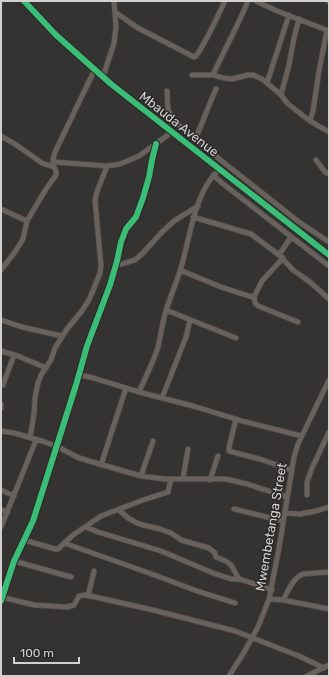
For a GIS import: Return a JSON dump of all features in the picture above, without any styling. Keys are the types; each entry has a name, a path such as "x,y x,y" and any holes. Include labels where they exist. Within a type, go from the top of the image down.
{"street":[{"name":"Mbauda Avenue","path":"24,1 56,35 103,77 219,170 329,255"},
{"path":"103,77 114,43 116,27 114,1"},
{"path":"115,12 138,28 196,56 204,44 225,1"},
{"path":"213,75 248,1"},
{"path":"256,1 328,30 310,121"},
{"path":"266,83 289,15"},
{"path":"281,95 294,38 300,19"},
{"path":"1,270 23,239 28,221 56,174 54,164 55,152 95,69"},
{"path":"192,75 213,75 232,79 253,75 262,79 281,95 288,104 310,121 329,132"},
{"path":"195,139 216,89"},
{"path":"167,91 168,110 174,121 299,222 329,242"},
{"path":"1,136 42,163 107,166 120,164 139,156 172,132"},
{"path":"156,144 143,198 136,217 126,229 121,242 116,266 86,346 76,385 33,521 14,561 1,599 34,605 67,607 74,605 79,596 88,596 235,631 299,656 324,668"},
{"path":"316,160 325,172 329,174"},
{"path":"30,438 35,398 41,375 51,360 55,348 62,336 85,306 100,272 95,200 107,166"},
{"path":"139,392 157,348 166,310 180,270 193,218 209,182 213,175 219,170"},
{"path":"213,175 329,266"},
{"path":"116,266 135,260 174,221 198,206"},
{"path":"1,210 28,221"},
{"path":"193,218 251,234 281,257 293,270 310,282 329,299"},
{"path":"291,237 281,257 262,281 254,296 255,304 258,306 298,322"},
{"path":"180,270 221,287 249,296 254,296"},
{"path":"166,310 236,338"},
{"path":"1,320 22,327 62,336"},
{"path":"162,398 186,337 190,320"},
{"path":"1,351 46,368"},
{"path":"3,385 14,355"},
{"path":"78,375 90,377 236,419 302,436"},
{"name":"Mwembetanga Street","path":"229,676 258,627 270,599 294,457 302,436 329,380"},
{"path":"101,465 126,388"},
{"path":"236,419 229,450 291,470"},
{"path":"1,431 56,446 79,458 141,476 165,479 233,481 287,497"},
{"path":"307,495 308,482 312,468 329,432"},
{"path":"1,527 36,440"},
{"path":"141,476 153,441"},
{"path":"183,479 188,449"},
{"path":"210,480 218,456"},
{"path":"24,540 58,549 72,535 101,516 168,492 171,479"},
{"path":"1,490 14,496"},
{"path":"284,513 300,514 329,507"},
{"path":"234,508 283,522"},
{"path":"1,510 8,512"},
{"path":"119,510 128,518 137,523 160,529 171,533 181,540 211,549 215,553 216,557 226,561 230,565 239,579"},
{"path":"86,527 161,551 213,573 231,579 239,579 272,590"},
{"path":"64,543 235,603"},
{"path":"14,561 71,577"},
{"path":"88,596 94,571"},
{"path":"283,600 294,581 300,575 329,572"},
{"path":"270,599 329,609"},
{"path":"307,676 329,665"}],"cycle path":[{"path":"24,1 56,35 111,84 329,255"},
{"path":"1,601 14,561 33,521 87,346 110,285 121,242 126,229 136,217 143,198 156,144"}]}
